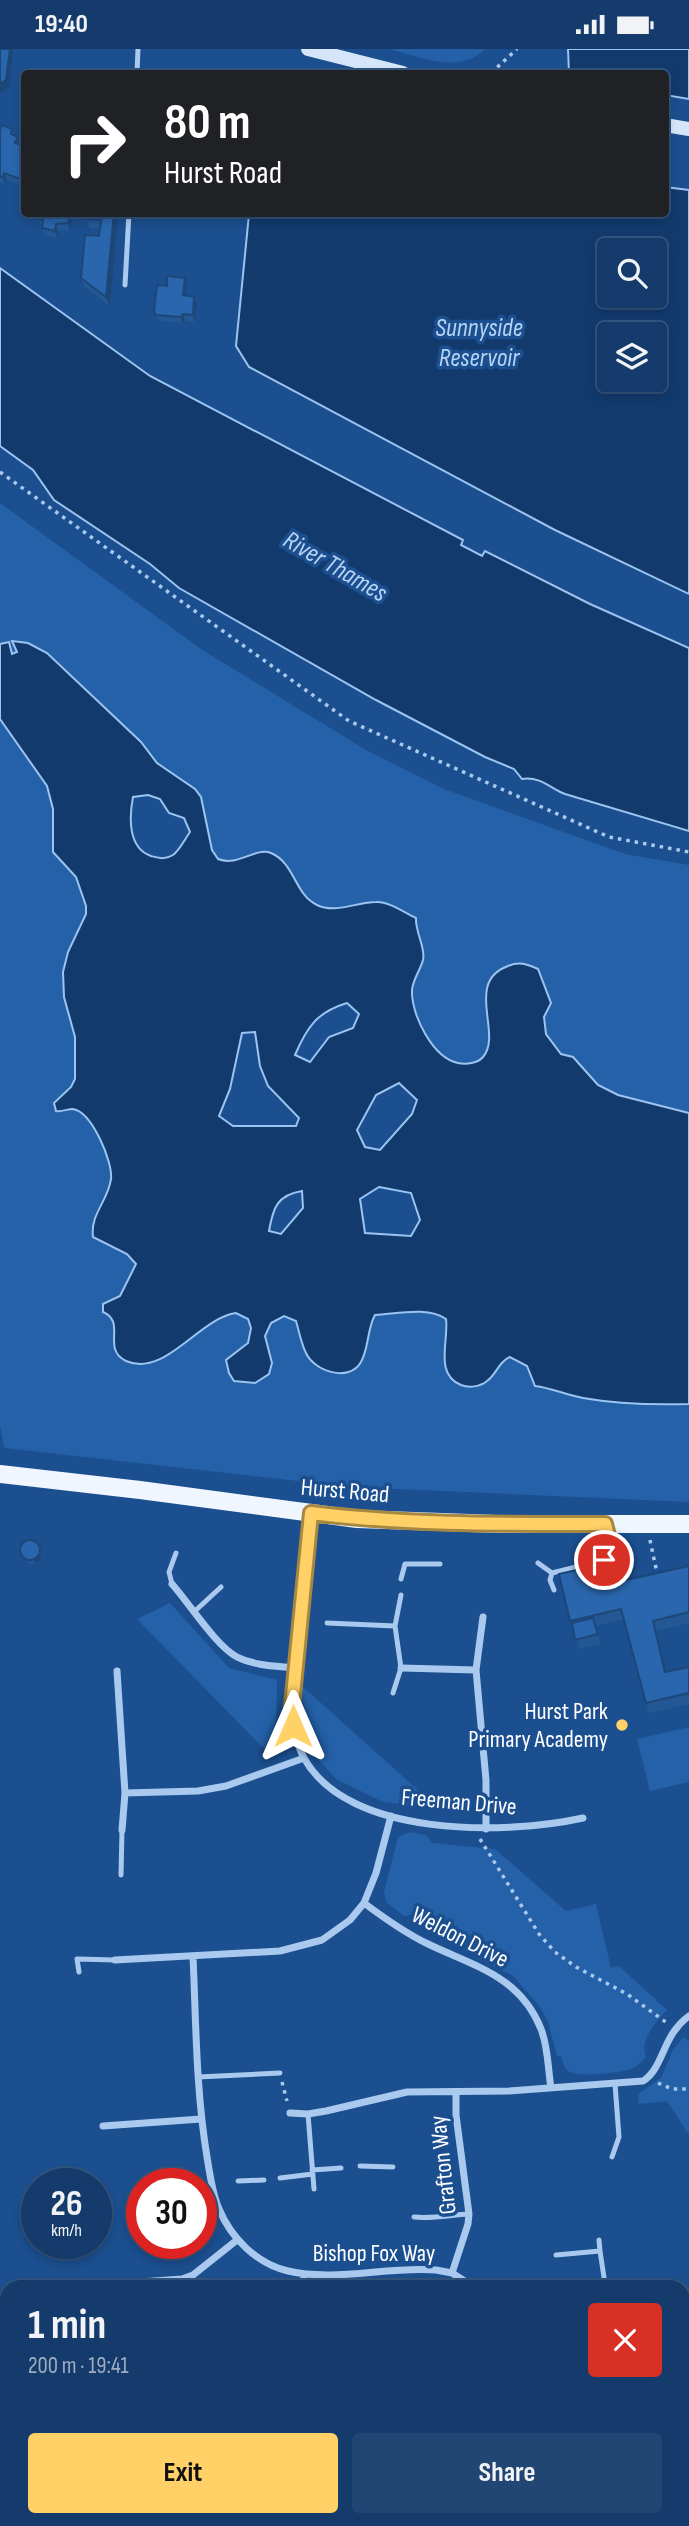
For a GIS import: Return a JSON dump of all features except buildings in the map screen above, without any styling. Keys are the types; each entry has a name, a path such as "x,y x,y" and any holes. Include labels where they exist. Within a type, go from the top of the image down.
{"main road":[{"name":"Hurst Road","path":"0,1474 357,1519 498,1524 689,1524"}],"street":[{"path":"308,49 391,70"},
{"path":"669,126 689,129"},
{"name":"Freeman Drive","path":"311,1513 295,1668 293,1726 304,1758 333,1791 351,1802 391,1816 474,1828 521,1828 583,1818"},
{"path":"172,1584 211,1633 235,1656 256,1664 295,1668"},
{"path":"483,1617 475,1670 486,1780 486,1829"},
{"path":"401,1668 475,1670"},
{"path":"117,1671 125,1793 122,1830"},
{"path":"125,1793 198,1791 226,1786 304,1758"},
{"path":"115,1960 280,1951 322,1940 350,1920 364,1903 376,1873 391,1816"},
{"name":"Weldon Drive","path":"364,1903 425,1943 493,1973 516,1989 531,2007 542,2031 551,2088"},
{"name":"Bishop Fox Way","path":"193,1956 201,2119 218,2208 237,2239 249,2251 268,2263 304,2274 422,2269 452,2273 463,2280"},
{"path":"551,2088 643,2081 650,2077 667,2040 689,2016"},
{"name":"Grafton Way","path":"290,2113 308,2114 407,2092 551,2088"},
{"name":"Grafton Way","path":"452,2273 469,2214 456,2115 456,2092"},
{"path":"103,2126 201,2119"},
{"path":"176,2280 194,2275 237,2239"},
{"path":"304,2274 304,2280"}],"lane":[{"path":"137,70 138,49"},
{"path":"125,285 129,217"},
{"path":"538,1563 552,1573 604,1560 610,1538 605,1524"},
{"path":"172,1584 169,1572 176,1553"},
{"path":"401,1579 405,1564 440,1564"},
{"path":"552,1573 550,1580 554,1590"},
{"path":"195,1611 221,1587"},
{"path":"393,1693 401,1668 395,1626 401,1595"},
{"path":"327,1623 395,1626"},
{"path":"121,1875 122,1830"},
{"path":"79,1972 78,1959 115,1960"},
{"path":"198,2077 280,2073"},
{"path":"612,2157 619,2137 615,2084"},
{"path":"308,2114 314,2189"},
{"path":"360,2167 393,2167"},
{"path":"280,2178 341,2168"},
{"path":"238,2181 264,2180"},
{"path":"414,2217 434,2219 447,2215 469,2214"},
{"path":"599,2240 605,2280"},
{"path":"556,2255 600,2251"}],"path":[{"path":"494,70 517,49"},
{"path":"0,472 349,721 609,837 689,852"},
{"path":"649,1535 657,1573"},
{"path":"474,1828 539,1934 555,1952 576,1967 627,1994 675,2029"},
{"path":"280,2073 290,2113"},
{"path":"650,2077 661,2087 689,2089"}],"shaded area":[{"path":"389,49 485,49 475,57 452,63"},
{"path":"0,503 201,649 366,750 444,789 625,854 689,865 689,1113 618,1095 598,1085 573,1057 561,1054 546,1034 544,1017 551,1006 485,1006 489,1040 485,1053 472,1062 449,1060 440,1054 426,1035 414,1003 413,986 424,956 416,918 379,901 336,908 318,906 299,888 286,862 261,852 233,861 218,859 212,850 201,798 195,789 157,763 141,742 105,710 12,642 17,652 11,654 9,642 0,644"},
{"path":"0,719 47,786 53,809 53,852 76,877 86,906 86,913 68,952 64,997 75,1037 75,1079 62,1112 73,1109 84,1115 102,1142 108,1159 111,1179 93,1220 93,1237 127,1254 136,1264 111,1316 114,1320 114,1345 170,1353 217,1319 236,1313 250,1322 248,1343 228,1357 272,1363 265,1336 281,1316 290,1316 295,1320 306,1354 372,1321 375,1315 412,1312 439,1315 446,1319 445,1359 493,1376 502,1360 510,1357 528,1366 535,1386 609,1402 689,1404 689,1502 351,1487 4,1448 0,1426"},
{"path":"170,1603 229,1668 277,1680 276,1743 264,1749 137,1619"},
{"path":"302,1686 438,1808 383,1802 336,1779 313,1754 299,1714"},
{"path":"689,1727 689,1782 650,1791 637,1739"},
{"path":"410,1832 426,1835 432,1843 495,1849 566,1911 596,1904 611,1968 619,1966 667,2010 647,2038 644,2051 646,2057 628,2070 590,2074 568,2071 561,2056 557,2056 548,2022 540,2007 513,1976 477,1958 469,1942 415,1914 404,1916 386,1902 384,1892 398,1837"},
{"path":"683,2037 689,2041 689,2135 667,2101 639,2104 638,2094 661,2078 673,2050"}],"water":[{"path":"568,49 689,49 689,99 669,96 669,70 569,70"},
{"name":"Sunnyside Reservoir","path":"669,188 689,190 689,594 555,530 249,367 236,346 249,217 669,217"},
{"name":"River Thames","path":"0,268 150,376 463,540 461,545 482,556 485,551 590,604 689,648 689,831 565,794 540,781 522,779 514,769 485,757 376,700 179,588 150,564 54,500 33,470 0,446"},
{"path":"12,641 28,643 47,653 141,742 157,763 195,789 201,797 212,850 218,859 232,861 259,853 271,853 285,864 303,894 317,905 339,908 381,902 416,918 424,955 412,990 413,1000 425,1034 440,1053 458,1063 468,1064 483,1057 488,1047 489,1035 486,1009 488,984 495,974 508,966 527,965 538,969 551,1003 544,1017 546,1034 561,1054 573,1057 598,1085 618,1095 689,1113 689,1404 609,1402 535,1386 527,1366 510,1357 484,1383 474,1386 461,1385 453,1380 445,1365 446,1319 421,1312 375,1315 364,1357 356,1368 348,1372 332,1372 316,1365 306,1353 296,1321 284,1316 271,1323 265,1336 272,1363 269,1374 255,1383 234,1381 229,1373 226,1360 248,1343 251,1328 248,1319 236,1313 222,1317 168,1355 154,1361 140,1364 126,1361 119,1356 115,1350 113,1322 110,1316 103,1312 103,1304 120,1296 136,1264 127,1254 93,1237 94,1221 111,1179 109,1161 100,1139 87,1119 73,1109 56,1111 54,1103 71,1087 75,1079 75,1037 64,997 63,972 68,952 86,914 86,906 76,877 53,852 53,809 47,786 0,719 0,644 9,642 12,654 17,652","holes":["148,795 160,799 169,813 184,818 190,832 173,855 165,858 154,857 143,852 138,846 131,823 133,797","347,1003 359,1014 353,1028 329,1037 310,1062 295,1055 314,1022 328,1011","255,1032 260,1066 268,1086 299,1118 296,1126 233,1126 219,1116 230,1089 242,1033","399,1083 417,1100 412,1114 380,1150 365,1147 357,1130 376,1095","379,1187 411,1193 420,1220 411,1236 365,1233 360,1199","302,1191 303,1208 281,1234 269,1231 275,1209 287,1196"]}],"place":[{"name":"Hurst Park Primary Academy","path":"622,1725"}],"route":[{"path":"293,1726 295,1668 311,1513 357,1519 498,1524 605,1524 610,1538 604,1560"}]}
